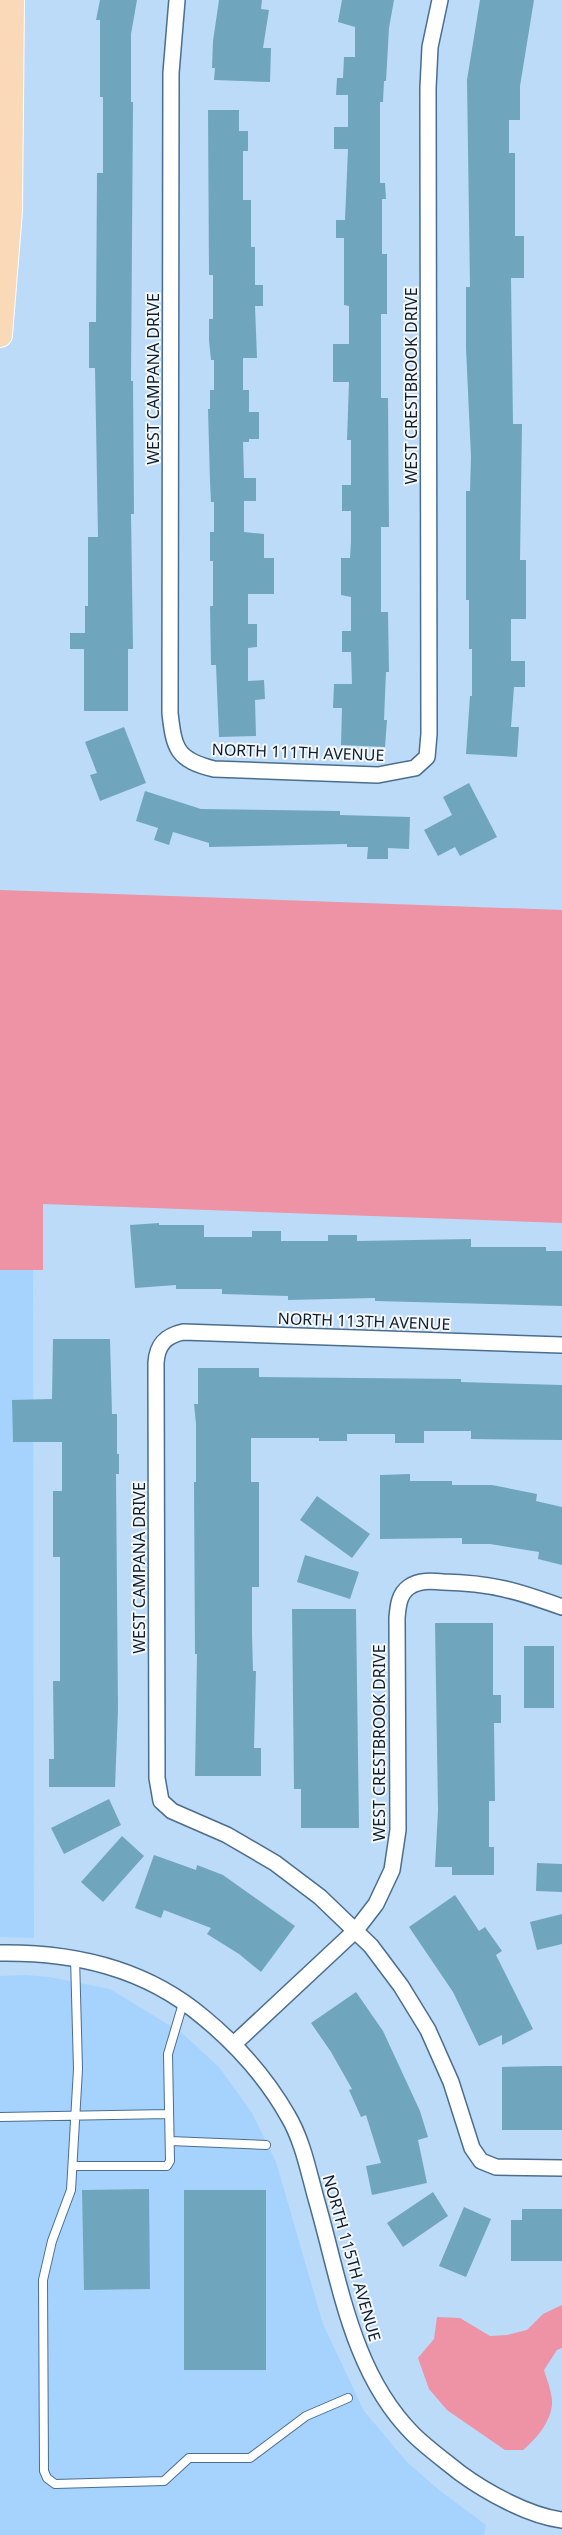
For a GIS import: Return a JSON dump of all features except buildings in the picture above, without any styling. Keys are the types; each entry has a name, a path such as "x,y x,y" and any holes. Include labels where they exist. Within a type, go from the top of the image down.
{"main road":[{"path":"0,335 10,210 12,0"}],"street":[{"name":"WEST CAMPANA DRIVE","path":"177,0 171,73 170,714 173,739 182,755"},
{"name":"WEST CRESTBROOK DRIVE","path":"415,768 427,757 429,734 428,88 430,47 440,0"},
{"name":"NORTH 111TH AVENUE","path":"182,755 194,764 214,769 378,775 415,768"},
{"name":"NORTH 113TH AVENUE","path":"166,1338 173,1334 191,1332 562,1345"},
{"name":"WEST CAMPANA DRIVE","path":"166,1338 160,1345 156,1363 157,1778 162,1801 172,1811 227,1835 275,1863 320,1897 356,1930"},
{"name":"WEST CRESTBROOK DRIVE","path":"235,2043 356,1930 367,1918 386,1887 397,1849 397,1618 400,1600 404,1592 411,1586 427,1581 487,1584 517,1591 562,1607"},
{"path":"356,1930 386,1965 428,2030 451,2082 472,2148 481,2161 496,2167 562,2168"},
{"name":"NORTH 115TH AVENUE","path":"0,1953 33,1952 75,1957 137,1976 184,2000 235,2043 264,2080 289,2117 306,2163 352,2330 378,2389 412,2433 478,2486 521,2507 562,2520"}],"lane":[{"path":"75,1957 78,2069 71,2190 52,2241 42,2280 44,2471 47,2478 55,2484 164,2481 188,2458 250,2458 306,2416 348,2398"},
{"path":"73,2166 167,2166 170,2161 168,2054 184,2000"},
{"path":"0,2117 76,2114 169,2114"},
{"path":"170,2141 266,2145"}],"shaded area":[{"path":"0,890 562,910 562,1223 43,1204 43,1270 0,1270"},
{"path":"0,1270 33,1270 34,1938 0,1937"},
{"path":"0,1976 50,1977 110,1989 182,2033 219,2067 252,2113 276,2162 323,2324 364,2411 407,2462 439,2490 486,2525 484,2535 0,2535"},
{"path":"562,2305 562,2348 557,2350 544,2370 552,2397 551,2412 542,2430 523,2450 505,2450 447,2410 429,2389 418,2358 434,2339 437,2317 460,2318 490,2336 507,2335 527,2330 543,2314"}]}
